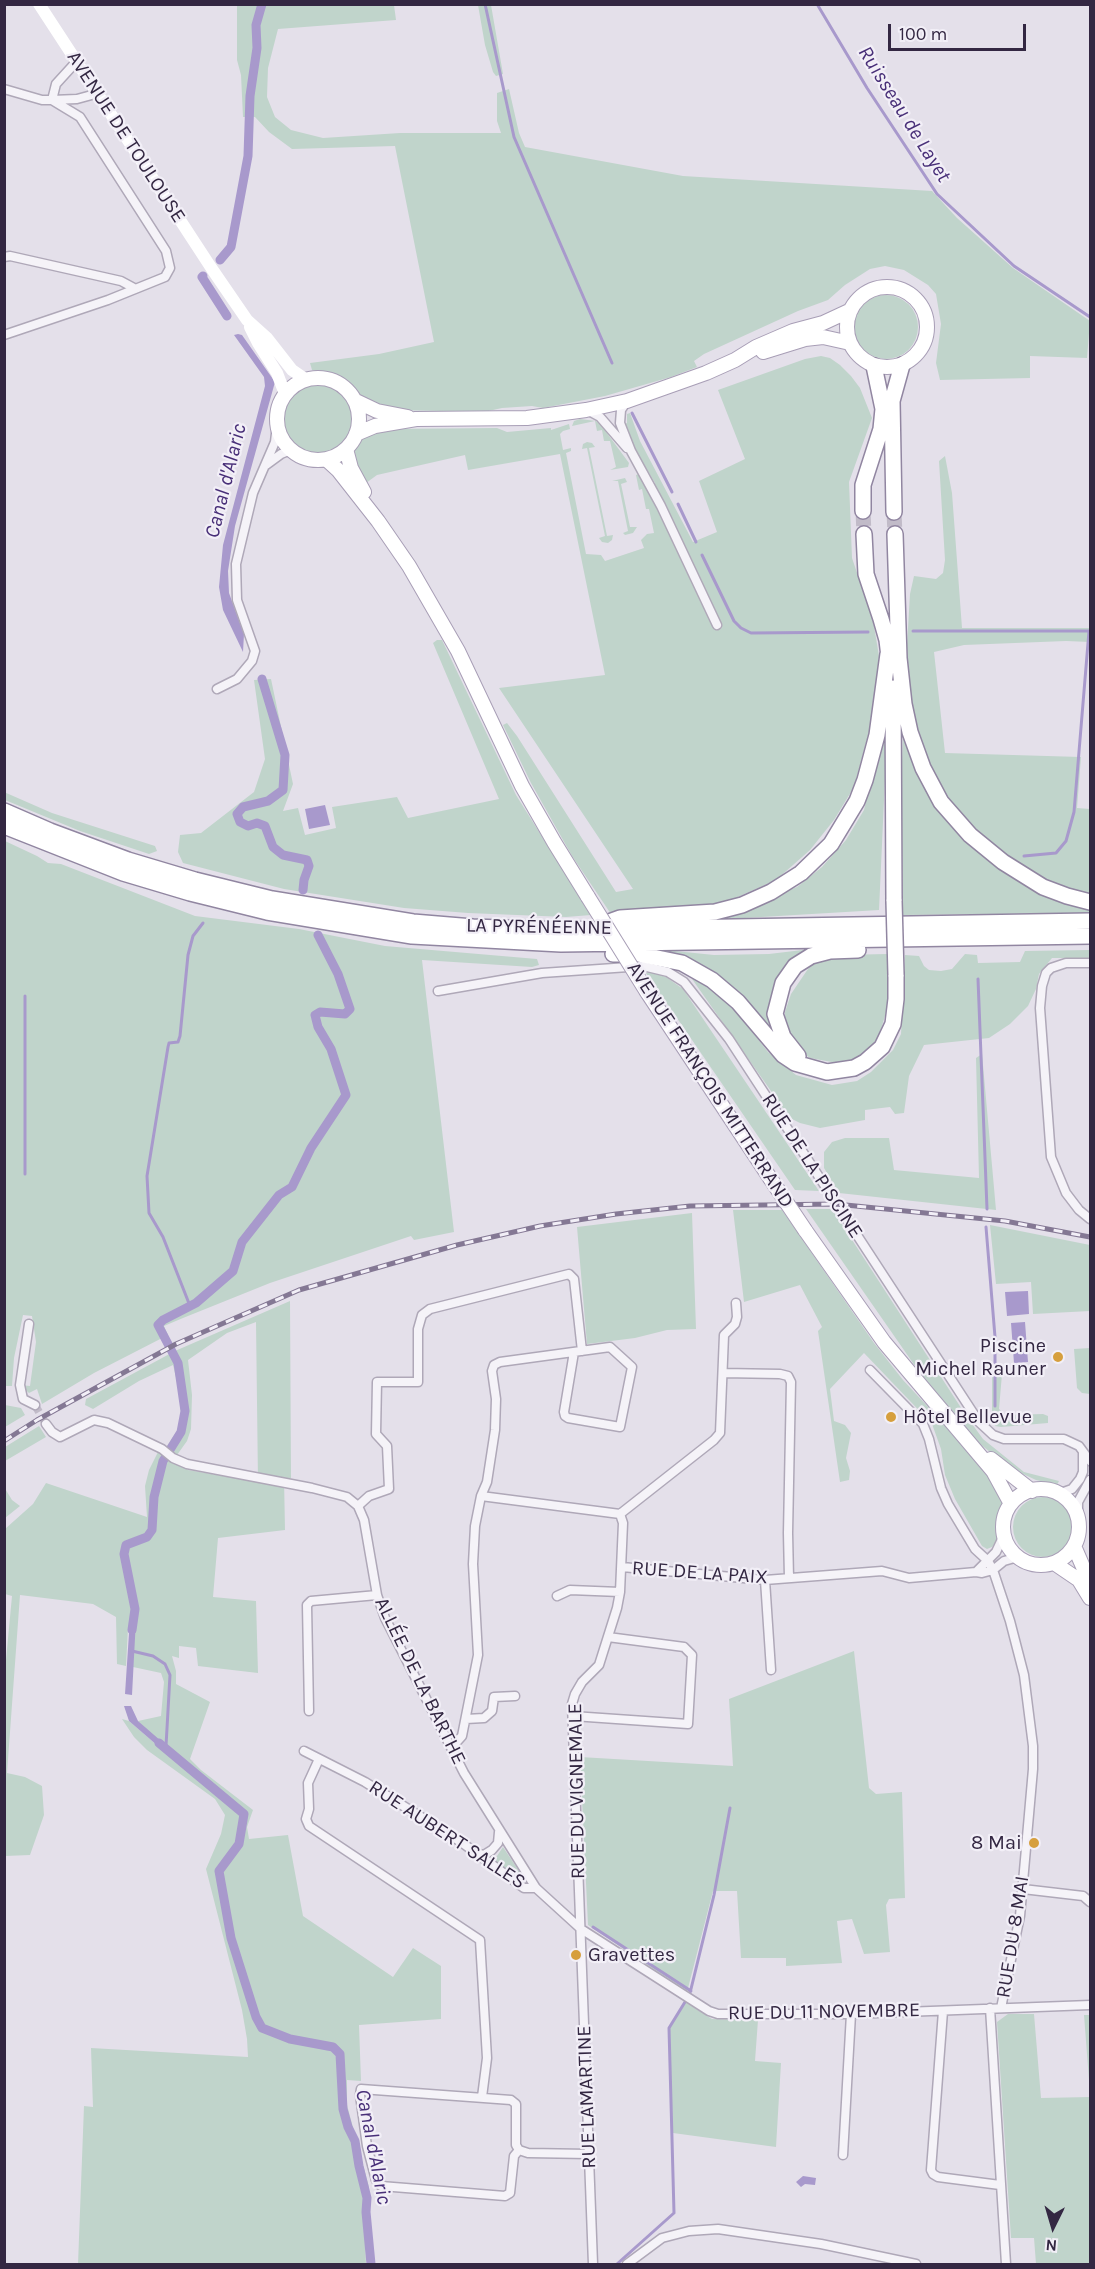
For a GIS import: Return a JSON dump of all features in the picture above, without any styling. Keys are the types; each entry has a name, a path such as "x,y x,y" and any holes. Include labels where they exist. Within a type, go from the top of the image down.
{"highway":[{"path":"894,512 892,401 902,365"},
{"path":"863,511 863,485 881,429 883,409 874,366"},
{"path":"864,534 866,574 893,656 910,732 923,768 941,802 970,835 1003,862 1066,897 1090,902"},
{"path":"561,944 586,953 638,954 682,963 712,980 738,1002 783,1055 795,1063 818,1070 834,1071 854,1068 865,1062 882,1047 893,1024 896,999 893,656 895,534"},
{"path":"587,929 620,918 715,912 742,905 771,892 801,873 831,844 857,801 877,735 893,656"},
{"name":"LA PYRÉNÉENNE","path":"4,811 128,860 195,880 272,899 413,922 518,929 587,929 1090,921"},
{"name":"LA PYRÉNÉENNE","path":"4,826 123,873 190,893 267,912 412,936 561,944 1090,936"},
{"path":"818,1070 789,1048 775,1014 783,983 795,966 812,956 830,951 907,947 924,939"}],"main road":[{"name":"AVENUE DE TOULOUSE","path":"39,4 247,320"},
{"path":"877,288 899,289 919,303 927,320 926,338 920,350 902,365 888,368 874,366 858,356 849,343 847,333 851,309 862,296 877,288"},
{"path":"735,360 756,347 793,331 823,323 851,309"},
{"path":"247,320 267,338 292,370 305,379"},
{"path":"247,320 277,373 285,394"},
{"path":"356,434 375,426 416,419 527,418 586,410 627,401 674,386 735,360 805,339 823,337 849,343"},
{"path":"321,378 338,382 356,401 359,412 356,434 346,449 326,459 307,459 291,450 280,436 277,425 280,403 285,394 305,379 321,378"},
{"path":"356,401 377,411 416,419"},
{"name":"AVENUE FRANÇOIS MITTERRAND","path":"346,449 351,468 378,521"},
{"name":"AVENUE FRANÇOIS MITTERRAND","path":"326,459 338,470 378,521 409,566 458,651 522,786 647,992 770,1178 884,1342 993,1471 1011,1504"},
{"name":"AVENUE FRANÇOIS MITTERRAND","path":"968,1441 1006,1473 1032,1491"},
{"path":"1050,1490 1058,1494 1074,1508 1078,1518 1079,1528 1074,1546 1054,1563 1041,1565 1029,1563 1012,1551 1004,1535 1006,1514 1011,1504 1020,1496 1032,1491 1050,1490"},
{"path":"1074,1546 1090,1583"},
{"path":"1054,1563 1078,1580 1090,1598"}],"street":[{"path":"52,100 57,84 77,61"},
{"path":"4,89 42,100 77,99 99,93"},
{"path":"4,334 108,300 165,277 170,268 166,251 81,117 52,100"},
{"path":"4,257 10,256 121,281 134,288"},
{"path":"627,401 621,410 620,423 631,451 661,506 717,625"},
{"path":"586,410 600,417 631,451"},
{"path":"217,688 237,679 252,661 255,651 237,600 236,564 253,493 275,442 277,425"},
{"path":"264,468 272,460 291,450"},
{"path":"1090,963 1066,963 1051,968 1046,973 1042,986 1040,1008 1051,1157 1066,1193 1079,1210 1090,1219"},
{"name":"RUE DE LA PISCINE","path":"438,991 542,973 643,966 668,972 684,982 729,1039 979,1422 993,1435 1004,1439 1064,1438 1081,1449"},
{"path":"46,1424 60,1437 94,1420 108,1423 187,1464 319,1490 346,1497 358,1506 369,1496 389,1490 387,1446 376,1434 376,1382 418,1383 418,1329 423,1315 430,1309 569,1274 574,1279 578,1352 565,1416 618,1428 622,1425 632,1367 610,1347 578,1352 538,1357 494,1365 492,1371 496,1400 495,1430 487,1482 481,1496 475,1526 473,1564 478,1655 462,1736 452,1747"},
{"path":"481,1496 620,1514 720,1433 724,1335 735,1324 736,1303"},
{"path":"29,1324 20,1384 23,1399 35,1405"},
{"name":"RUE DU 8 MAI","path":"870,1371 923,1424 929,1438 941,1488 948,1504 975,1548 988,1561 993,1570 1010,1621 1024,1675 1033,1769 1020,1916 1001,2008"},
{"path":"723,1373 780,1374 788,1376 791,1382 789,1578"},
{"path":"1081,1449 1089,1443"},
{"path":"1081,1449 1090,1461"},
{"path":"1058,1494 1072,1489 1080,1479 1083,1472 1081,1449"},
{"path":"1078,1518 1078,1502 1090,1480"},
{"name":"ALLÉE DE LA BARTHE","path":"358,1506 364,1520 377,1595 385,1618 464,1773 536,1888"},
{"name":"RUE DU VIGNEMALE","path":"581,1929 573,1716 575,1694 582,1682 598,1665 620,1592 623,1522 620,1514"},
{"path":"976,1572 996,1552 1004,1535"},
{"path":"993,1570 1004,1561 1018,1557"},
{"name":"RUE DE LA PAIX","path":"622,1567 765,1580 882,1570 909,1578 976,1572 982,1574 993,1570"},
{"path":"765,1580 771,1670"},
{"path":"557,1596 570,1590 620,1592"},
{"path":"309,1711 307,1605 311,1601 377,1595"},
{"path":"573,1716 687,1724 692,1655 684,1647 608,1637"},
{"path":"466,1719 484,1718 492,1711 494,1697 514,1696"},
{"name":"RUE AUBERT SALLES","path":"304,1751 365,1782 476,1853 524,1888 536,1888 581,1929"},
{"path":"319,1759 308,1783 309,1809 306,1819 309,1826 480,1940 487,2058 482,2097"},
{"path":"476,1853 484,1855 492,1850 498,1843 499,1832"},
{"path":"1023,1889 1083,1896 1090,1902"},
{"name":"RUE DU 11 NOVEMBRE","path":"581,1929 703,2007 718,2014 851,2014 1090,2006"},
{"name":"RUE LAMARTINE","path":"581,1929 593,2265"},
{"name":"RUE DU 8 MAI","path":"990,2008 1006,2265"},
{"path":"943,2011 931,2170 938,2176 1000,2185"},
{"path":"843,2155 851,2014"},
{"path":"519,2150 514,2156 510,2193 499,2197 381,2186 376,2180 367,2146 361,2089 511,2100 516,2104 516,2145 519,2150 589,2154"},
{"path":"627,2265 662,2238 689,2231 718,2229 811,2242 916,2265"}],"green space":[{"path":"237,5 394,5 396,20 278,29 268,68 267,97 275,117 291,130 323,138 400,133 501,133 497,121 497,93 509,89 519,133 525,147 683,176 932,191 957,218 1013,268 1090,321 1087,358 1030,356 1030,378 940,380 936,363 941,324 936,294 928,285 904,270 885,266 870,269 845,285 828,300 798,311 704,354 694,361 697,367 605,396 543,408 532,406 502,408 484,412 395,410 364,401 348,383 332,374 312,370 310,363 379,354 434,342 395,146 292,149 269,132 255,117 243,117 241,75 237,60"},
{"path":"478,5 491,5 503,74 496,76 493,72 485,45"},
{"path":"886,295 909,304 918,327 909,350 886,359 863,350 854,327 863,304"},
{"path":"821,356 830,358 851,376 860,388 872,418 849,482 852,558 873,620 879,656 873,717 854,787 834,820 810,850 776,880 731,900 690,909 611,914 572,856 531,783 503,725 507,723 517,736 616,892 633,889 499,688 605,675 560,454 468,470 465,455 377,475 366,483 357,469 354,454 356,446 365,437 388,429 497,428 507,432 551,428 551,430 569,424 570,429 560,434 563,450 571,448 571,451 566,453 586,554 601,555 605,561 644,548 641,540 647,534 654,533 649,509 646,509 642,489 639,490 636,475 639,474 650,485 655,483 631,443 624,424 627,423 627,414 630,413 640,441 693,542 717,532 699,481 745,459 718,390 805,359"},
{"path":"318,383 337,389 347,399 353,418 347,437 337,447 318,453 299,447 289,437 283,418 289,399 299,389"},
{"path":"580,419 596,421 601,425 629,463 628,467 610,470 616,467 610,441 604,441 602,430 597,431 595,421 572,426 574,421"},
{"path":"592,443 595,447 589,448 607,536 613,535 612,540 608,543 602,542 599,538 605,536 587,448 582,449 583,444"},
{"path":"945,456 952,493 962,628 1090,628 1090,642 964,645 934,652 945,753 1081,757 1077,808 1090,809 1090,895 1067,890 1037,876 1015,863 979,832 949,801 928,764 913,720 905,680 910,594 914,576 936,579 943,573 945,560 939,461"},
{"path":"625,478 627,482 621,484 630,527 637,527 633,533 625,535 623,533 628,531 618,481 612,481"},
{"path":"442,640 516,795 591,915 566,917 404,908 284,889 183,863 178,852 180,835 201,833 254,792 265,759 254,680 271,679 293,784 283,811 298,808 305,835 336,828 332,807 397,797 408,818 499,799 433,643"},
{"path":"883,733 887,734 879,910 728,919 726,914 797,887 822,867 846,840 864,810"},
{"path":"906,735 970,839 1090,906 1090,913 903,915 901,783 903,736"},
{"path":"4,792 52,813 155,846 157,851 149,854 80,831 5,800"},
{"path":"5,841 48,863 61,864 195,916 299,929 385,946 537,959 539,965 532,967 422,960 454,1232 414,1240 411,1236 270,1283 183,1318 164,1326 168,1335 94,1373 42,1404 37,1389 29,1393 20,1385 30,1386 36,1342 32,1316 23,1315 14,1358 12,1386 5,1386"},
{"path":"811,949 800,957 772,1022 765,1027 665,953 665,950 714,955 769,954"},
{"path":"1090,950 1090,958 1052,958 1039,974 1036,989 1028,1006 1010,1024 989,1038 924,1045 909,1076 904,1113 895,1114 890,1107 865,1110 865,1120 820,1128 790,1118 692,979 699,980 713,989 733,1007 768,1052 796,1075 832,1085 857,1081 871,1072 893,1050 901,1034 905,955 919,956 929,970 941,971 952,969 965,954 977,955 978,963 1020,962 1025,951"},
{"path":"887,954 887,1009 879,1036 869,1049 854,1060 837,1063 810,1058 797,1049 784,1025 785,1012 791,994 810,966 818,960 840,955"},
{"path":"651,972 666,977 683,989 819,1191 795,1190 646,973"},
{"path":"982,1054 996,1210 839,1193 824,1168 824,1152 832,1142 845,1138 889,1138 894,1170 979,1178 976,1058"},
{"path":"806,1209 832,1209 983,1439 1024,1472 1059,1481 1057,1485 1036,1480 1010,1468 980,1444 931,1389"},
{"path":"733,1210 782,1210 874,1343 903,1380 972,1454 1001,1490 1004,1506 997,1541 992,1547 987,1549 982,1546 955,1499 945,1475 941,1449 932,1424 864,1353 830,1389 834,1421 845,1425 851,1433 846,1458 850,1471 849,1480 840,1482 818,1331 822,1327 800,1285 744,1302"},
{"path":"692,1213 696,1329 667,1330 635,1338 587,1344 577,1227"},
{"path":"990,1225 1090,1245 1090,1311 1033,1314 1031,1282 996,1284"},
{"path":"290,1301 291,1478 284,1478 285,1530 218,1538 213,1597 256,1601 258,1673 198,1666 196,1648 179,1646 179,1658 172,1656 176,1671 176,1684 210,1702 190,1759 253,1810 247,1827 249,1839 288,1835 303,1916 393,1977 413,1948 441,1966 441,2019 359,2025 361,2081 347,2080 347,2105 369,2187 363,2195 366,2264 78,2264 84,2106 93,2107 91,2048 248,2057 242,2010 206,1869 221,1834 225,1815 215,1799 147,1750 134,1737 122,1719 129,1721 166,1753 138,1721 161,1716 164,1682 161,1673 133,1667 134,1628 128,1628 126,1666 117,1664 116,1617 93,1604 20,1595 7,1773 25,1777 42,1786 44,1815 30,1855 5,1856 4,1681 12,1596 5,1594 5,1529 33,1504 46,1483 147,1517 145,1486 149,1470 158,1452 188,1470 258,1482 256,1322 227,1333 188,1360 192,1395 191,1429 187,1441 177,1455 167,1446 177,1431 181,1417 180,1394 173,1365 139,1381 93,1409 85,1405 86,1399 175,1351"},
{"path":"1090,1348 1090,1394 1082,1393 1077,1388 1074,1349"},
{"path":"1002,1374 999,1409 1006,1415 1043,1414 1048,1416 1048,1423 995,1426 992,1418 992,1375"},
{"path":"5,1405 21,1408 25,1415 5,1427"},
{"path":"39,1426 46,1437 5,1461 5,1447"},
{"path":"4,1487 12,1500 20,1506 5,1518"},
{"path":"1043,1497 1064,1506 1073,1527 1064,1548 1043,1557 1022,1548 1013,1527 1022,1506"},
{"path":"854,1651 869,1788 876,1794 902,1792 905,1898 889,1899 886,1905 890,1952 864,1954 852,1919 837,1921 842,1963 786,1966 786,1958 741,1958 737,1891 713,1891 687,1992 588,1925 580,1757 733,1766 729,1699"},
{"path":"503,1847 519,1874 512,1874 491,1859 497,1856"},
{"path":"685,2002 712,2019 758,2020 755,2061 781,2063 776,2147 673,2133 669,2028"},
{"path":"1008,2014 1034,2014 1041,2098 1090,2097 1090,2264 1036,2264 1034,2238 1011,2238 997,2022"},
{"path":"1084,2015 1090,2015 1090,2093"}],"shaded area":[{"path":"234,335 242,335 275,382 235,526 228,571 229,593 244,634 243,652 223,610 219,587 223,545 265,386 264,377"},
{"path":"325,805 330,825 309,829 305,809"},
{"path":"1028,1291 1029,1314 1007,1316 1005,1292"},
{"path":"1025,1322 1028,1362 1014,1363 1011,1323"},
{"path":"130,1618 136,1619 132,1695 125,1694"},
{"path":"124,1706 131,1706 138,1721 169,1748 166,1753 129,1721"},
{"path":"803,2176 816,2178 815,2185 805,2184 801,2187 796,2182"}],"waterway":[{"name":"Canal d'Alaric","path":"220,260 231,247 248,156 250,96 257,48 256,25 262,4"},
{"path":"485,4 514,137 612,363"},
{"name":"Ruisseau de Layet","path":"817,4 867,88 937,194 1014,266 1090,317"},
{"name":"Canal d'Alaric","path":"203,276 227,316"},
{"path":"632,413 672,492"},
{"path":"678,504 696,542"},
{"path":"702,555 734,621 751,633 868,632"},
{"path":"913,631 1089,631"},
{"path":"1024,856 1056,853 1066,841 1074,812 1089,631"},
{"name":"Canal d'Alaric","path":"262,679 285,755 283,790 268,801 243,807 237,814 240,822 248,826 257,823 265,826 273,847 283,855 307,860 309,866 303,890"},
{"path":"190,1306 163,1237 149,1213 147,1176 168,1047 169,1043 178,1042 180,1036 188,955 193,936 203,923"},
{"name":"Canal d'Alaric","path":"132,1630 135,1609 124,1554 126,1545 147,1537 152,1530 154,1497 163,1461 181,1432 185,1411 178,1363 158,1325 163,1320 196,1303 233,1271 242,1242 279,1195 292,1187 311,1148 346,1095 331,1049 318,1027 315,1015 320,1012 345,1014 350,1009 338,974 318,935"},
{"path":"978,979 987,1209"},
{"path":"25,996 25,1174"},
{"path":"986,1227 995,1337 995,1406"},
{"name":"Canal d'Alaric","path":"132,1651 153,1656 165,1664 170,1675 166,1746"},
{"name":"Canal d'Alaric","path":"159,1743 244,1814 239,1844 219,1871 231,1938 256,2017 262,2028 290,2039 333,2047 340,2054 343,2109 355,2141 367,2198 366,2212 371,2264"},
{"path":"690,1993 714,1895 730,1808"},
{"path":"593,1927 691,1991"},
{"path":"617,2264 674,2213 669,2028 685,2002"}],"tunnel":[{"path":"863,511 864,534"},
{"path":"894,512 895,534"},
{"path":"35,1405 46,1424"}],"railway":[{"path":"4,1441 37,1420 176,1344 299,1290 457,1245 540,1226 616,1214 690,1206 836,1204 1005,1221 1090,1237"}],"place":[{"name":"Piscine Michel Rauner","path":"1058,1357"},
{"name":"Hôtel Bellevue","path":"891,1417"},
{"name":"8 Mai","path":"1034,1843"},
{"name":"Gravettes","path":"576,1955"}]}
